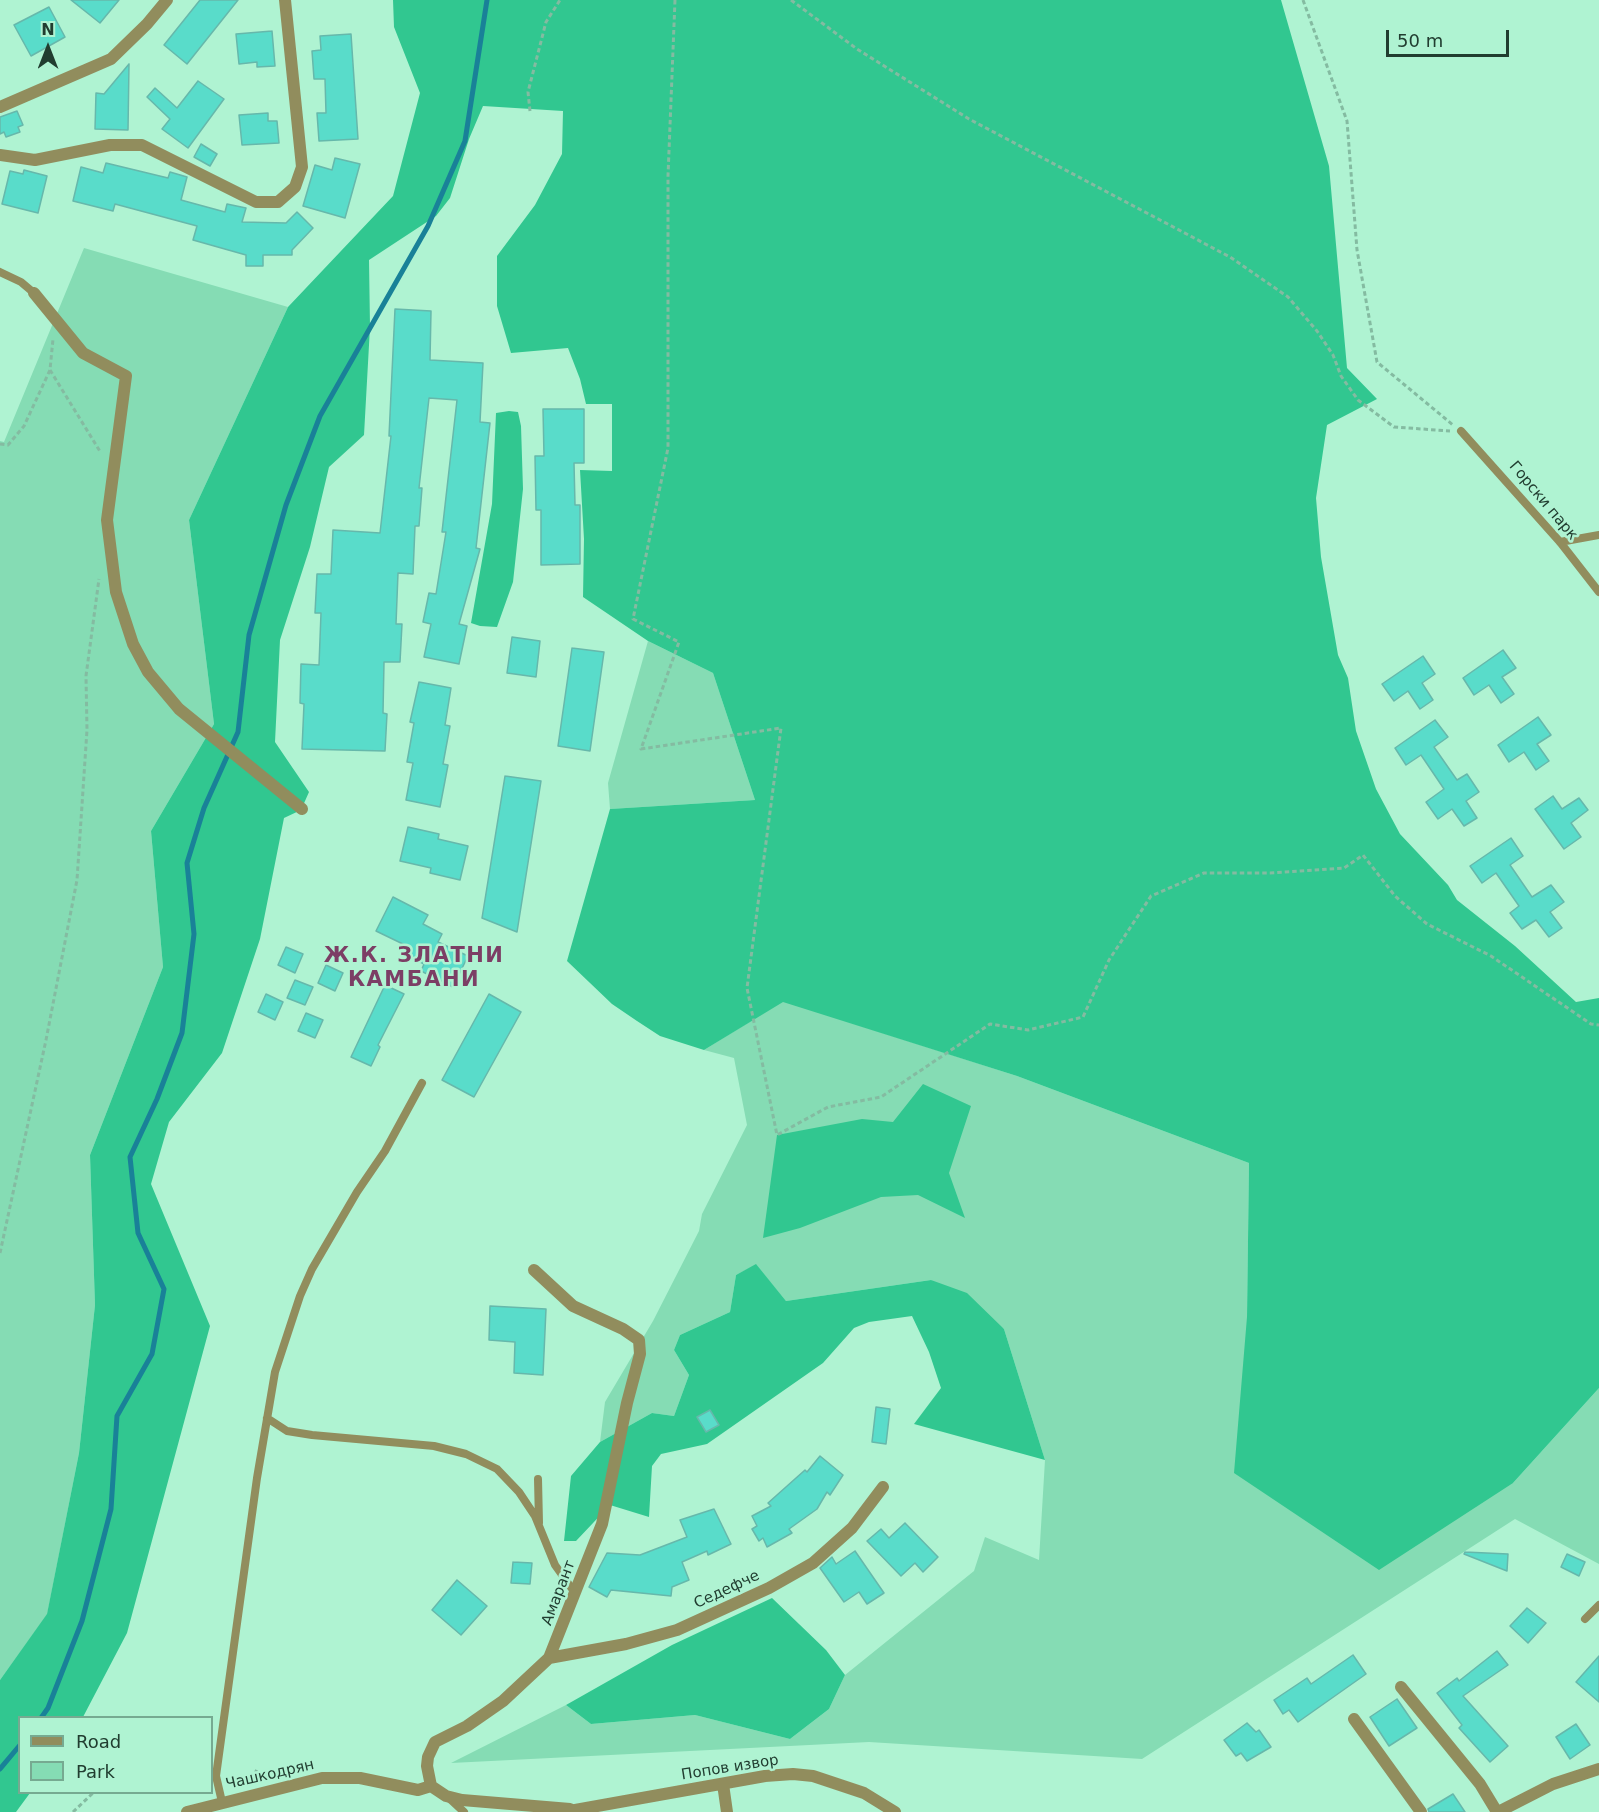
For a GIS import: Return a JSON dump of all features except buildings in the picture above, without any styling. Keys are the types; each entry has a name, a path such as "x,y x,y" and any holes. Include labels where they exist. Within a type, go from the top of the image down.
{"street":[{"path":"0,107 111,59 147,24 167,0"},
{"path":"0,155 34,160 110,145 142,145 255,202 278,202 295,187 302,167 285,0"},
{"path":"34,293 83,352 126,376 107,520 116,592 133,644 148,672 179,709 302,809"},
{"name":"Амарант","path":"431,1786 428,1757 435,1742 467,1726 503,1701 549,1658 602,1524 627,1403 640,1354 639,1340 623,1329 573,1306 534,1270"},
{"name":"Седефче","path":"549,1658 626,1644 677,1630 769,1588 813,1563 852,1528 883,1487"},
{"path":"1401,1687 1480,1784 1498,1812 1513,1808 1553,1784 1599,1769"},
{"path":"1354,1719 1421,1812"},
{"name":"Попов извор","path":"567,1810 765,1776 813,1776 864,1793 895,1812"},
{"name":"Чашкодрян","path":"187,1812 322,1778 360,1778 418,1790 431,1786"},
{"path":"723,1784 727,1812"},
{"path":"431,1786 446,1796 462,1800 567,1810"}],"lane":[{"path":"0,272 21,282 34,293"},
{"name":"Горски парк","path":"1461,431 1560,542 1599,592"},
{"path":"1560,542 1599,535"},
{"path":"222,1802 216,1776 275,1372 300,1296 312,1269 357,1192 385,1150 422,1083"},
{"path":"267,1418 287,1431 434,1446 466,1454 497,1469 519,1492 539,1527 555,1565 575,1593"},
{"path":"538,1479 539,1527"},
{"path":"1585,1619 1599,1605"},
{"path":"446,1796 464,1812"}],"path":[{"path":"530,111 528,92 546,22 560,0"},
{"path":"675,0 668,176 668,448 633,619 679,642 641,749 781,728 747,988 777,1135 828,1107 881,1097 990,1024 1028,1030 1083,1017 1109,960 1151,896 1204,873 1270,873 1344,868 1363,855 1395,896 1427,924 1491,956 1591,1024 1599,1025"},
{"path":"791,0 858,49 969,119 1230,257 1288,297 1317,331 1333,355 1341,376 1358,400 1394,426 1461,431"},
{"path":"1303,0 1347,121 1358,250 1377,362 1461,431"},
{"path":"0,444 8,445 24,426 50,370 53,336"},
{"path":"50,370 101,453 102,464"},
{"path":"0,1253 46,1040 77,880 87,730 86,676 99,576"},
{"path":"73,1812 92,1794"}],"green space":[{"path":"393,0 1281,0 1329,166 1347,368 1377,399 1327,425 1316,498 1321,557 1338,655 1348,678 1356,731 1376,789 1400,834 1448,885 1457,900 1515,946 1576,1002 1599,998 1599,1388 1513,1483 1379,1570 1234,1473 1247,1317 1249,1163 1017,1076 783,1002 704,1050 660,1036 612,1004 567,961 610,809 755,800 713,673 648,641 583,597 584,539 580,470 612,471 612,404 586,404 580,379 568,348 511,353 497,306 497,256 535,205 562,154 563,111 483,106 469,139 450,198 436,216 369,260 370,327 364,435 329,467 310,547 280,640 275,742 309,792 301,810 284,818 260,939 222,1053 169,1122 151,1184 210,1326 127,1633 84,1716 18,1716 18,1794 29,1794 16,1812 0,1812 0,1680 47,1614 79,1453 95,1305 90,1155 163,967 151,831 214,724 189,520 288,307 393,196 420,93 394,27"},
{"path":"84,248 288,307 189,520 214,724 151,831 163,967 90,1155 95,1305 79,1453 47,1615 0,1680 0,441 4,442"},
{"path":"518,412 521,426 523,489 513,582 497,627 480,626 471,623 492,504 496,413"},
{"path":"648,641 713,673 755,800 610,809 608,783"},
{"path":"783,1001 1017,1076 1249,1163 1247,1317 1513,1483 1599,1388 1599,1564 1515,1519 1142,1759 869,1742 451,1763 566,1705 591,1724 695,1715 790,1739 829,1709 845,1675 974,1571 985,1537 1039,1560 1045,1460 1004,1329 931,1280 786,1301 756,1265 736,1275 730,1312 680,1335 674,1350 689,1375 674,1416 652,1413 600,1442 605,1402 653,1321 699,1231 702,1214 747,1125 734,1058 704,1050"},
{"path":"923,1084 971,1106 949,1173 965,1218 918,1195 881,1197 800,1228 763,1238 777,1135 862,1119 893,1122"},
{"path":"756,1264 786,1301 931,1280 967,1293 1004,1329 1045,1460 914,1424 941,1388 929,1352 912,1316 869,1322 854,1328 823,1363 707,1444 661,1454 652,1466 649,1517 610,1505 576,1541 564,1541 571,1476 600,1442 652,1413 674,1416 689,1375 674,1350 680,1335 730,1312 736,1275"},
{"path":"772,1598 826,1650 845,1675 829,1709 790,1739 695,1715 591,1724 566,1705 672,1645"}],"waterway":[{"path":"42,1716 48,1708 82,1621 111,1509 117,1416 152,1354 164,1289 138,1233 130,1157 157,1099 182,1033 194,934 187,863 204,808 238,732 249,635 286,505 320,416 428,226 465,141 487,0"},
{"path":"0,1769 18,1747"}],"district":[{"name":"Ж.К. ЗЛАТНИ КАМБАНИ","path":"414,969"}]}
